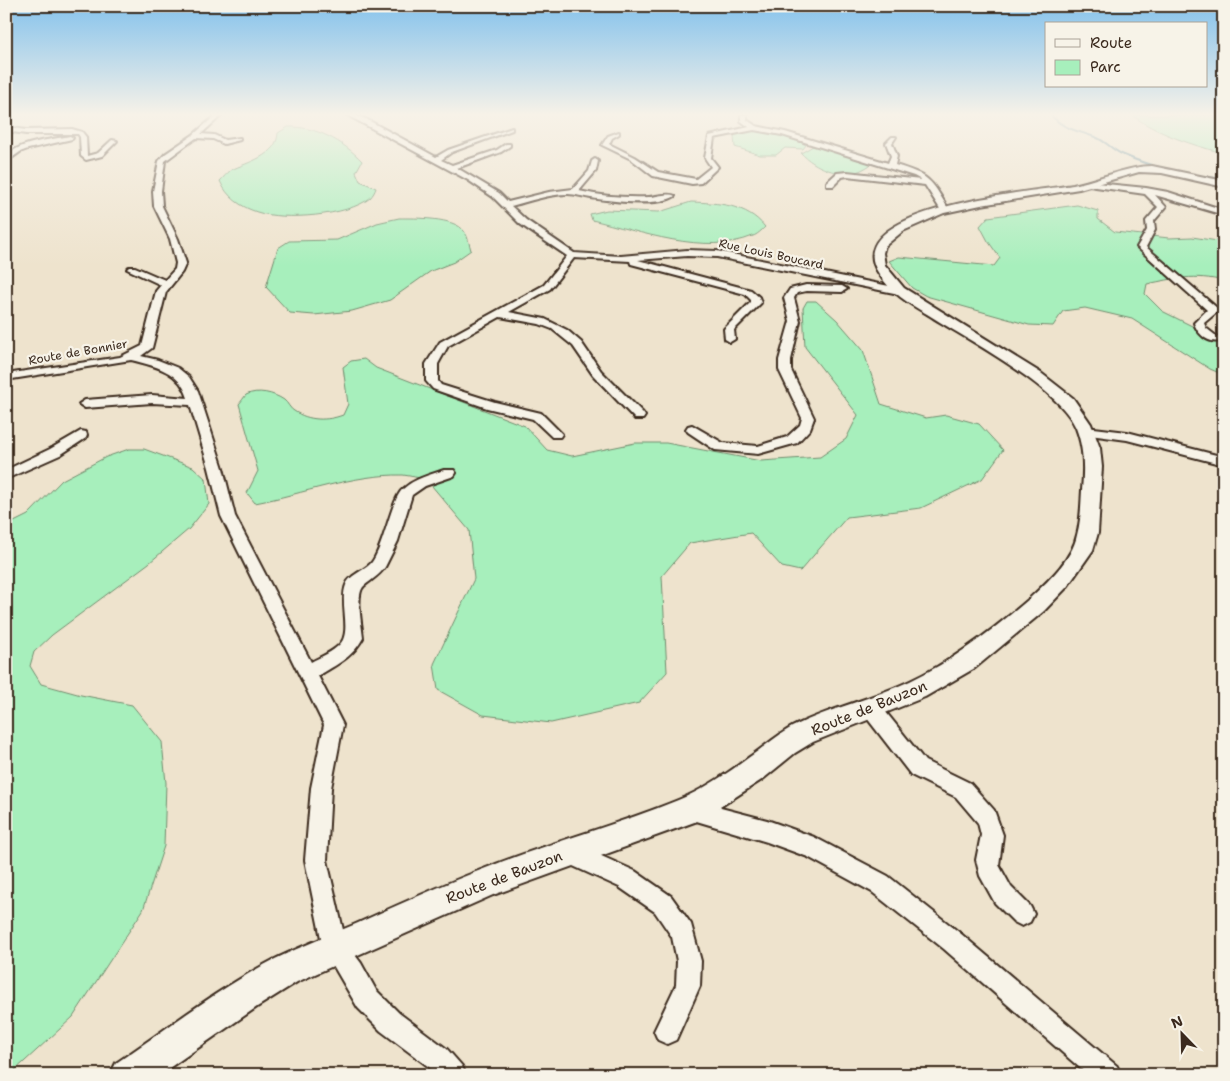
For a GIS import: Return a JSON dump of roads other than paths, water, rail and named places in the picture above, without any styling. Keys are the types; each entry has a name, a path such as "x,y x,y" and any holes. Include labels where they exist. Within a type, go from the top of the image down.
{"street":[{"name":"Route de Bonnier","path":"6,377 130,357 142,352 149,344 161,291 179,270 181,263 174,239 158,206 157,191 161,165"},
{"path":"446,165 471,178 496,195 523,222 572,255 547,287 444,344 432,364 432,381 436,387 465,397 536,416 556,434"},
{"path":"451,168 458,165"},
{"path":"506,205 578,189 592,171 594,165"},
{"path":"644,165 656,174 692,182 698,181 715,167 714,165"},
{"path":"893,165 917,174 928,183 945,210"},
{"name":"Route de Bauzon","path":"128,1075 245,996 286,971 446,899 690,810 754,770 786,745 804,734 916,690 967,661 1026,614 1060,581 1083,550 1088,533 1093,467 1091,448 1086,431 1076,413 1051,387 1023,367 899,292 882,272 877,261 880,245 888,236 901,228 945,210 979,201 1062,190 1138,170 1148,169 1224,184"},
{"path":"830,184 840,175 847,174 928,183"},
{"path":"1089,184 1146,190 1191,201 1224,213"},
{"path":"1146,190 1162,207 1150,221 1151,230 1141,247 1213,310 1210,314 1203,317 1199,323 1200,330 1215,338"},
{"path":"571,192 582,195 623,198 654,199 671,196"},
{"name":"Rue Louis Boucard","path":"572,255 628,258 687,253 718,254 899,292"},
{"path":"628,258 643,265 748,292 756,299 756,303 730,329 730,339"},
{"path":"132,269 167,284"},
{"path":"692,429 720,447 758,450 792,440 806,426 808,418 785,370 785,360 795,322 789,298 793,291 806,288 876,288"},
{"path":"500,314 541,321 563,332 577,344 597,373 639,416"},
{"path":"130,357 154,362 179,373 185,379 196,402 228,516 263,581 334,725 321,788 316,860 335,948 352,972 367,999 390,1022 438,1058 453,1075"},
{"path":"85,404 152,399 196,402"},
{"path":"1086,431 1117,434 1224,461"},
{"path":"6,476 50,454 81,435"},
{"path":"308,673 346,650 354,638 351,596 354,585 377,567 390,541 406,493 420,483 448,473"},
{"path":"870,707 911,762 926,773 963,790 988,817 992,835 987,860 988,868 1003,895 1022,914"},
{"path":"690,810 767,831 814,848 880,884 952,941 1108,1075"},
{"path":"570,853 627,879 663,904 683,932 689,962 688,986 667,1031"}],"waterway":[{"path":"1153,165 1198,176 1224,179"}]}
